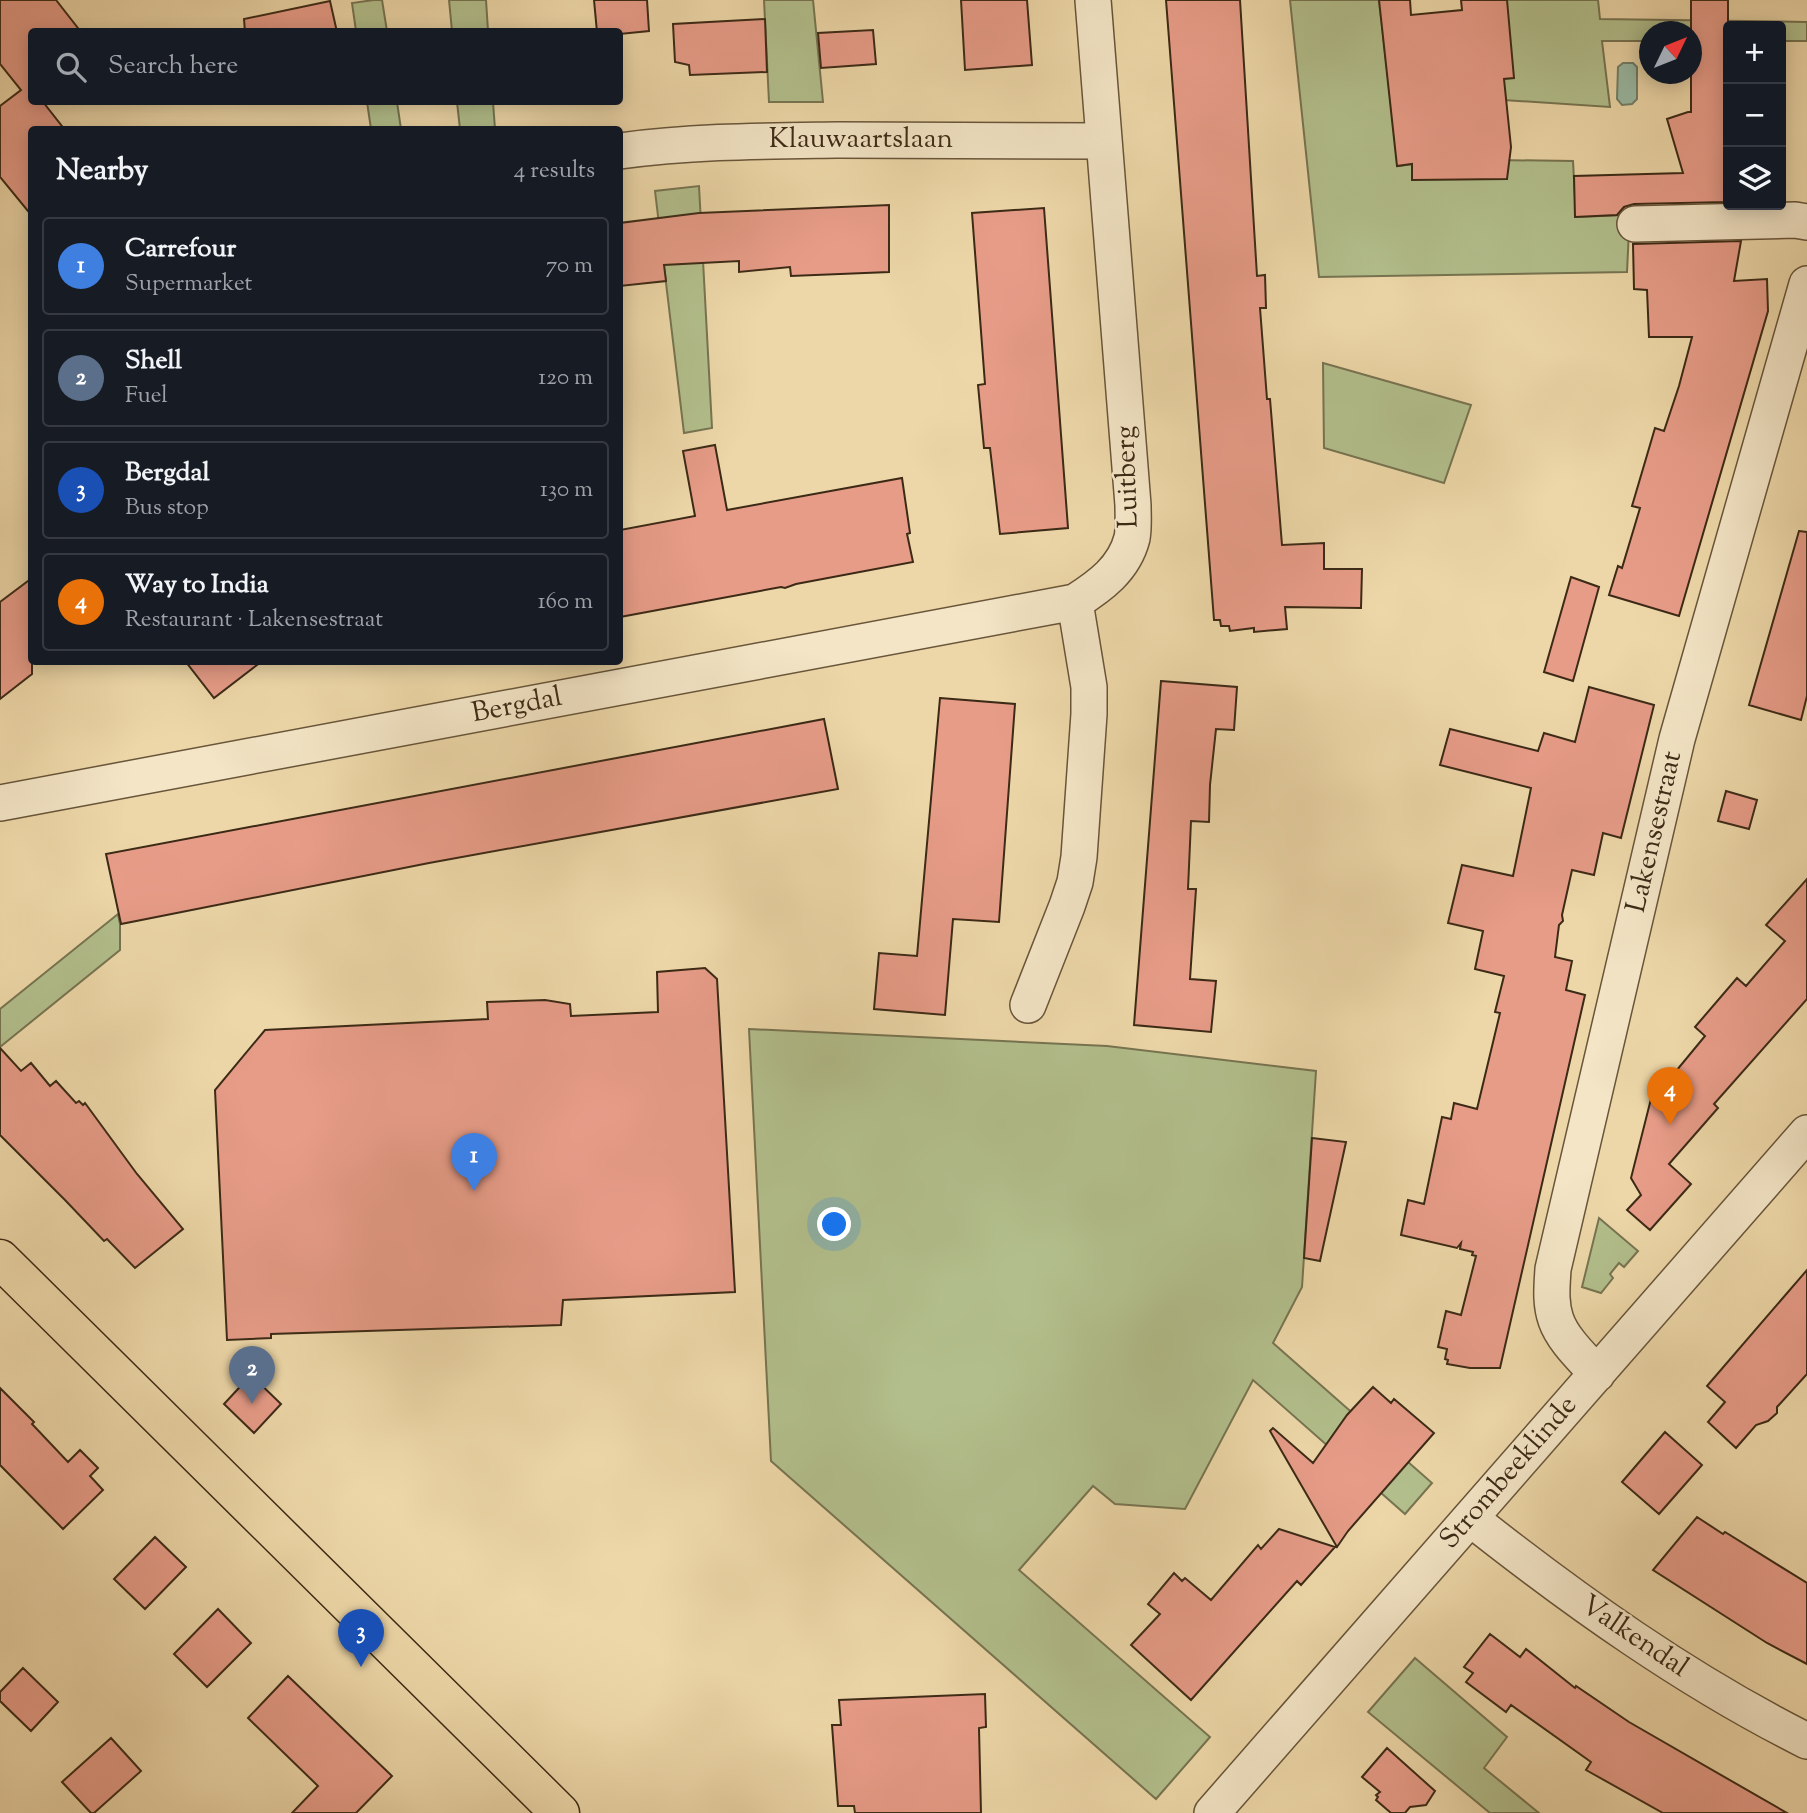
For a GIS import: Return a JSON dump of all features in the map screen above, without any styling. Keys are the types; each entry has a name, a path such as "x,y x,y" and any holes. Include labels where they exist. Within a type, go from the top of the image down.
{"main road":[{"path":"0,1259 560,1813"}],"street":[{"name":"Luitberg","path":"1075,602 1107,579 1124,560 1132,537 1133,505 1093,0"},
{"name":"Klauwaartslaan","path":"623,151 731,141 1104,141"},
{"path":"1635,224 1795,220 1807,222"},
{"name":"Lakensestraat","path":"1597,1374 1568,1340 1556,1320 1552,1293 1553,1269 1674,750 1807,284"},
{"name":"Bergdal","path":"0,803 1075,602"},
{"path":"1028,1005 1067,906 1079,857 1089,701 1075,602"},
{"name":"Strombeeklinde","path":"1212,1813 1807,1133"},
{"name":"Valkendal","path":"1470,1518 1572,1596 1654,1651 1742,1706 1807,1741"}],"shaded area":[{"path":"382,0 387,28 356,28 352,3"},
{"path":"449,0 486,0 488,28 452,28"},
{"path":"764,0 813,0 823,102 769,102"},
{"path":"1290,0 1379,0 1398,166 1412,164 1412,179 1446,179 1482,164 1483,179 1496,179 1496,160 1573,161 1576,217 1627,215 1627,272 1319,277"},
{"path":"1476,0 1598,0 1600,19 1738,21 1723,21 1723,41 1702,41 1702,21 1639,21 1639,41 1602,41 1610,107 1488,99"},
{"path":"1786,22 1807,22 1807,41 1786,41"},
{"path":"1623,63 1633,63 1637,67 1637,99 1632,104 1622,105 1617,99 1618,67"},
{"path":"367,105 397,105 401,126 371,126"},
{"path":"457,105 493,105 495,126 460,126"},
{"path":"699,186 712,428 684,433 655,191"},
{"path":"1323,363 1471,405 1444,483 1324,448"},
{"path":"118,914 120,950 0,1047 0,1009"},
{"path":"749,1029 1107,1046 1316,1071 1302,1287 1273,1343 1432,1483 1405,1514 1253,1380 1185,1509 1115,1504 1093,1486 1019,1570 1210,1737 1156,1799 771,1461"},
{"path":"1599,1218 1638,1251 1624,1267 1619,1263 1610,1274 1613,1278 1601,1293 1582,1287"},
{"path":"1415,1658 1507,1737 1484,1768 1539,1813 1490,1813 1368,1712"}],"building":[{"path":"0,0 56,0 78,28 28,28 28,105 45,105 62,126 28,126 28,211 0,177 0,106 21,90 0,64"},
{"path":"594,0 647,0 649,31 623,34 623,28 597,28"},
{"path":"961,0 1027,0 1032,65 965,70"},
{"path":"1166,0 1240,0 1257,276 1265,275 1266,308 1260,308 1282,545 1324,543 1324,569 1362,569 1361,608 1285,607 1287,629 1254,632 1254,628 1230,631 1229,626 1221,626 1220,620 1214,620"},
{"path":"1379,0 1410,0 1411,15 1462,10 1461,0 1507,0 1514,78 1504,79 1511,147 1507,179 1412,180 1412,164 1397,166"},
{"path":"1691,0 1728,0 1728,21 1723,21 1723,202 1634,204 1624,207 1617,215 1575,217 1574,176 1683,173 1667,119 1691,112 1691,84 1702,84 1702,21 1691,21"},
{"path":"330,1 336,28 245,28 244,19"},
{"path":"765,19 767,72 690,75 689,65 675,62 673,24"},
{"path":"873,30 876,64 821,68 818,33"},
{"path":"889,205 889,272 791,276 790,267 739,272 739,261 664,265 666,281 623,286 623,223 699,213"},
{"path":"1044,208 1068,528 1000,534 990,448 984,448 978,385 985,384 972,213"},
{"path":"1741,241 1734,281 1767,279 1768,311 1679,616 1609,595 1618,566 1622,568 1640,508 1632,506 1655,428 1664,431 1692,337 1649,337 1647,290 1634,289 1633,244"},
{"path":"715,445 727,510 902,478 910,533 907,534 913,562 623,616 623,529 695,516 683,451"},
{"path":"1799,531 1807,532 1807,696 1801,720 1749,705"},
{"path":"1571,577 1599,587 1573,681 1544,672"},
{"path":"28,581 28,665 32,665 32,674 0,699 0,602"},
{"path":"188,665 257,665 214,698"},
{"path":"1161,681 1237,687 1234,730 1216,729 1209,822 1191,821 1188,889 1196,889 1190,979 1216,981 1211,1032 1134,1025"},
{"path":"1589,687 1654,705 1621,838 1603,833 1594,875 1572,870 1563,921 1559,925 1555,957 1572,961 1566,990 1585,995 1500,1368 1470,1368 1447,1364 1447,1349 1438,1347 1446,1311 1461,1315 1476,1256 1472,1255 1473,1252 1460,1249 1461,1243 1457,1248 1401,1235 1408,1200 1424,1204 1442,1117 1451,1119 1454,1103 1477,1109 1500,1013 1495,1012 1504,976 1475,969 1483,931 1448,923 1462,865 1513,876 1531,788 1440,765 1450,729 1538,751 1544,733 1575,742"},
{"path":"940,698 1015,704 999,922 953,919 945,1015 874,1009 879,953 917,956"},
{"path":"824,719 838,789 429,863 121,924 106,854"},
{"path":"1726,791 1757,800 1749,829 1718,821"},
{"path":"1807,879 1807,999 1714,1104 1718,1108 1669,1164 1691,1184 1650,1230 1627,1210 1641,1195 1631,1178 1655,1083 1666,1070 1672,1076 1705,1036 1695,1027 1737,978 1746,986 1785,941 1766,925"},
{"path":"705,968 717,979 735,1292 563,1300 561,1325 271,1334 271,1338 227,1340 215,1090 265,1030 488,1019 487,1002 545,1000 570,1004 571,1016 658,1012 657,972"},
{"path":"0,1048 21,1071 31,1063 50,1086 56,1081 76,1103 85,1103 137,1174 183,1229 135,1268 107,1239 104,1241 0,1135"},
{"path":"1312,1138 1346,1142 1320,1261 1304,1258"},
{"path":"1807,1270 1807,1374 1777,1407 1777,1413 1768,1421 1756,1425 1736,1448 1708,1422 1725,1402 1707,1386"},
{"path":"251,1375 281,1404 254,1433 224,1404"},
{"path":"1373,1387 1391,1403 1394,1399 1434,1433 1337,1547 1270,1431 1273,1428 1313,1463 1347,1415"},
{"path":"0,1388 68,1462 80,1450 98,1468 90,1476 103,1490 63,1529 0,1465"},
{"path":"1665,1432 1702,1465 1659,1514 1622,1482"},
{"path":"1697,1517 1807,1583 1807,1664 1767,1643 1653,1570"},
{"path":"1279,1529 1335,1547 1301,1585 1297,1581 1191,1700 1131,1645 1160,1614 1148,1604 1174,1573 1182,1581 1185,1578 1211,1600 1258,1545 1261,1549"},
{"path":"155,1537 186,1567 145,1609 114,1579"},
{"path":"218,1609 251,1643 207,1687 174,1654"},
{"path":"1490,1634 1520,1657 1526,1649 1575,1688 1576,1686 1629,1722 1787,1813 1663,1813 1586,1770 1591,1762 1511,1705 1506,1712 1466,1682 1473,1673 1464,1667"},
{"path":"23,1668 58,1702 31,1731 0,1701 0,1692"},
{"path":"288,1676 392,1776 356,1813 292,1813 318,1786 248,1718"},
{"path":"985,1694 986,1727 979,1728 981,1813 855,1813 854,1806 838,1806 832,1725 841,1725 839,1700"},
{"path":"111,1738 141,1771 91,1813 62,1782"},
{"path":"1387,1748 1435,1791 1426,1805 1410,1807 1405,1813 1391,1813 1376,1800 1376,1795 1380,1792 1362,1777"}],"place":[{"name":"Way to India","path":"1670,1125"},
{"name":"Carrefour","path":"474,1191"},
{"name":"Shell","path":"252,1404"},
{"name":"Bergdal","path":"361,1667"}]}
